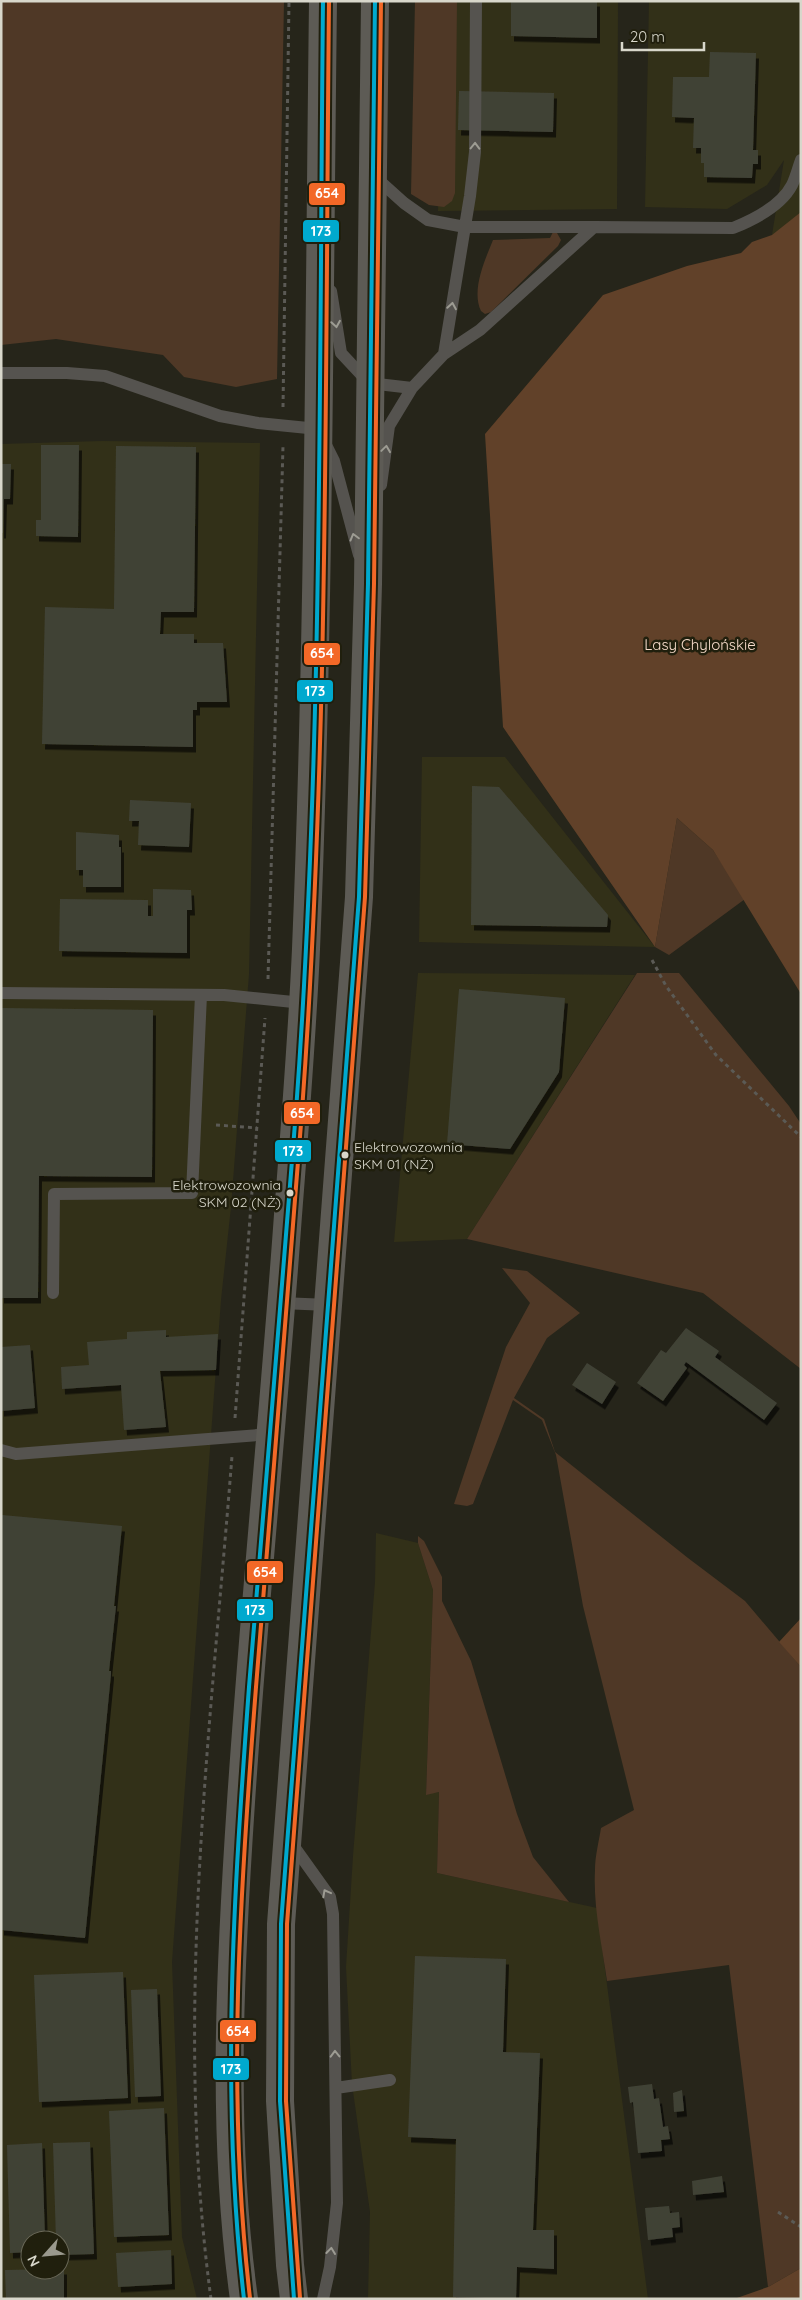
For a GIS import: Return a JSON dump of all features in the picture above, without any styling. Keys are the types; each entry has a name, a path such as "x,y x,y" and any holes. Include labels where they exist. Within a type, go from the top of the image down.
{"main road":[{"path":"244,2299 234,2200 230,2118 231,1946 247,1704 271,1434 303,1003 314,694 324,1"},
{"path":"294,2299 284,2184 279,2074 282,1924 360,897 368,584 375,1"}],"lane":[{"path":"444,354 475,152 476,1"},
{"path":"372,174 428,220 465,227 733,228 749,222 772,207 791,187 801,160"},
{"path":"320,224 341,353 369,383 412,388"},
{"path":"368,584 389,426 412,388 444,354 480,330 594,226"},
{"path":"1,373 67,373 105,376 220,416 283,426 318,429 334,461 368,584"},
{"path":"1,993 201,995 303,1003"},
{"path":"53,1293 54,1194 192,1194 201,995"},
{"path":"281,1303 329,1306"},
{"path":"1,1450 16,1454 271,1434"},
{"path":"288,1838 330,1897 333,1914 337,2203 330,2267 323,2299"},
{"path":"336,2088 390,2080"}],"path":[{"path":"211,2299 204,2240 200,2173 194,1996 200,1848 267,999 274,812 283,426 289,1"},
{"path":"652,960 666,986 716,1055 801,1137"},
{"path":"195,1123 257,1128"},
{"path":"778,2212 801,2227"}],"shaded area":[{"path":"1,1 284,1 277,379 236,387 184,377 163,355 56,339 1,345"},
{"path":"415,1 457,1 455,193 452,201 444,207 429,205 411,194"},
{"path":"442,1 618,1 617,209 438,211"},
{"path":"649,1 801,1 801,247 772,235 784,160 767,185 727,209 645,207"},
{"path":"553,232 557,233 561,240 558,246 491,312 485,314 481,311 478,303 478,285 493,240 550,238"},
{"path":"102,441 260,443 249,974 231,1207 221,1300 172,1962 182,2237 197,2299 1,2299 1,444"},
{"path":"422,757 505,757 655,947 419,942"},
{"path":"677,818 713,850 745,899 669,955 655,947"},
{"path":"418,973 635,975 467,1239 394,1242"},
{"path":"637,973 679,973 789,1106 801,1124 801,1369 703,1293 467,1239"},
{"path":"502,1268 527,1271 580,1313 547,1338 514,1398 544,1419 555,1452 745,1601 801,1667 801,2268 768,2287 729,1965 607,1981 595,1898 596,1854 601,1828 634,1810 583,1606 556,1455 542,1420 513,1400 473,1504 467,1506 454,1504 506,1347 530,1303"},
{"path":"376,1533 418,1543 433,1590 426,1794 439,1792 437,1873 597,1908 648,2299 368,2299 370,2212 352,2084 346,1967 375,1582"},
{"path":"418,1536 424,1541 442,1577 442,1601 471,1661 517,1814 533,1857 569,1902 437,1873 439,1792 426,1795 433,1590 418,1543"}],"green space":[{"name":"Lasy Chylońskie","path":"801,212 801,994 713,850 677,818 655,947 503,727 485,434 603,295 687,266 741,253 752,242 772,235"},
{"path":"801,1618 801,1667 779,1642"},
{"path":"801,2268 801,2299 734,2299 768,2287"}],"building":[{"path":"511,1 597,1 597,38 511,36"},
{"path":"710,52 756,53 753,150 758,150 758,164 753,164 752,178 704,177 704,163 701,163 701,148 693,148 694,118 672,117 673,77 709,77"},
{"path":"459,91 554,93 553,132 458,130"},
{"path":"41,445 79,445 78,537 36,536 36,520 41,520"},
{"path":"116,446 196,447 194,612 161,612 160,634 194,634 194,643 223,643 227,702 197,702 197,710 193,710 193,747 42,744 45,607 114,609"},
{"path":"1,464 11,464 10,499 4,499 3,533 1,533"},
{"path":"472,786 499,787 608,915 607,927 471,925"},
{"path":"130,800 191,803 189,847 138,845 139,821 129,821"},
{"path":"76,832 119,835 119,847 121,847 121,887 83,887 83,870 76,870"},
{"path":"153,889 191,890 192,910 187,910 187,953 59,951 60,899 148,900 148,916 153,916"},
{"path":"459,989 565,998 559,1072 510,1149 447,1144"},
{"path":"1,1008 153,1010 152,1177 39,1176 38,1298 1,1298"},
{"path":"686,1328 719,1351 715,1357 777,1403 764,1420 686,1362 684,1365 687,1368 663,1401 637,1383 661,1350 666,1353"},
{"path":"166,1330 166,1337 218,1334 216,1370 160,1371 166,1427 124,1430 121,1385 62,1389 61,1367 89,1365 87,1342 127,1339 127,1332"},
{"path":"30,1345 35,1408 1,1411 1,1347"},
{"path":"587,1363 616,1382 602,1404 572,1385"},
{"path":"2,1515 122,1526 109,1671 111,1671 111,1674 85,1938 1,1930"},
{"path":"415,1956 506,1959 503,2052 540,2053 533,2230 554,2230 554,2269 517,2267 516,2299 453,2297 456,2139 408,2137"},
{"path":"123,1972 128,2098 39,2102 34,1975"},
{"path":"157,1989 161,2096 135,2097 131,1990"},
{"path":"652,2084 654,2099 659,2098 663,2127 668,2126 670,2139 661,2140 662,2151 638,2153 633,2102 630,2103 628,2087"},
{"path":"682,2090 684,2111 674,2112 673,2093"},
{"path":"164,2108 169,2235 114,2237 109,2111"},
{"path":"90,2142 94,2254 70,2255 70,2230 56,2230 53,2143"},
{"path":"42,2143 45,2230 20,2230 20,2252 10,2253 7,2145"},
{"path":"722,2176 724,2192 693,2195 692,2181"},
{"path":"669,2206 670,2213 679,2212 680,2227 672,2228 673,2237 648,2240 645,2208"},
{"path":"171,2250 172,2284 118,2287 116,2253"},
{"path":"5,2270 20,2270 20,2280 64,2280 64,2299 6,2299"}],"transit line":[{"name":"173","path":"244,2299 233,2146 231,2069 234,1917 249,1687 291,1183 305,973 311,834 318,556 323,1"},
{"name":"654","path":"250,2298 243,2222 239,2145 238,1993 250,1764 297,1183 311,973 317,834 324,556 329,1"},
{"name":"173","path":"294,2299 280,2101 281,1924 359,897 368,584 375,1"},
{"name":"654","path":"300,2298 286,2101 287,1924 365,897 374,584 381,1"}],"place":[{"name":"Elektrowozownia SKM 01 (NŻ)","path":"345,1155"},
{"name":"Elektrowozownia SKM 02 (NŻ)","path":"290,1193"}]}
